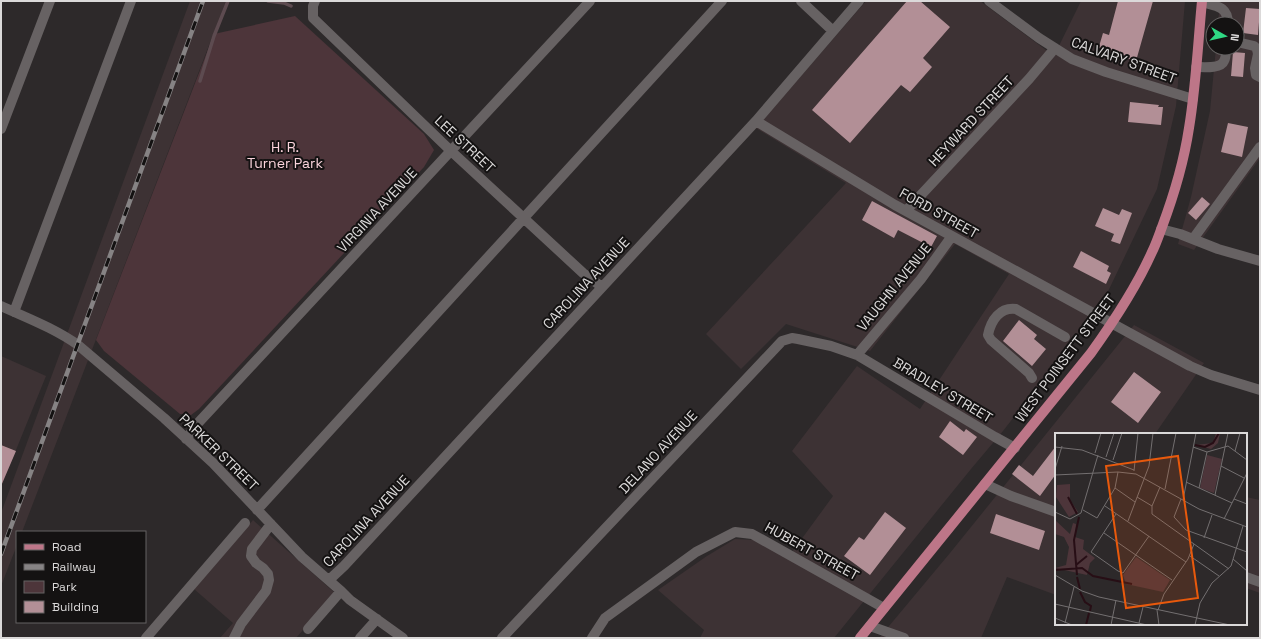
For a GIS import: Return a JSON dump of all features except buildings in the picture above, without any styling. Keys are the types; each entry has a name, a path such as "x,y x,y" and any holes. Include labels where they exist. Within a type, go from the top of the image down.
{"main road":[{"name":"WEST POINSETT STREET","path":"860,638 1015,448 1086,358 1113,323 1142,273 1153,251 1172,200 1189,129 1202,1"}],"street":[{"path":"1,129 50,1"},
{"path":"14,312 131,1"},
{"name":"LEE STREET","path":"315,1 313,6 313,18 451,151 583,273 602,287"},
{"name":"VIRGINIA AVENUE","path":"186,439 199,422 590,1"},
{"path":"257,510 722,1"},
{"path":"801,1 834,31"},
{"name":"CAROLINA AVENUE","path":"329,580 344,566 756,121 859,1"},
{"name":"CALVARY STREET","path":"989,1 1054,48 1072,59 1106,72 1193,100"},
{"path":"1202,1 1224,10 1227,16"},
{"path":"1245,44 1254,46 1257,49 1258,54 1255,68 1256,75 1260,77"},
{"name":"HEYWARD STREET","path":"906,211 1029,79 1054,48"},
{"path":"1196,67 1222,65 1225,61 1225,56"},
{"name":"FORD STREET","path":"756,121 906,211 1203,372 1260,390"},
{"path":"1193,239 1260,147"},
{"path":"1161,229 1218,249 1260,261"},
{"name":"VAUGHN AVENUE","path":"857,355 921,278 952,236"},
{"name":"PARKER STREET","path":"1,306 41,324 78,344 212,463 302,557 341,591 403,638"},
{"path":"1032,378 1029,373 991,340 988,335 996,316 1010,308 1016,309 1065,338"},
{"name":"DELANO AVENUE","path":"502,638 782,341 792,338 798,339 831,346 857,355"},
{"name":"BRADLEY STREET","path":"857,355 1015,448"},
{"path":"985,484 1011,496 1055,512"},
{"path":"146,638 246,523"},
{"path":"234,638 241,624 266,591 269,580 268,574 251,556 252,549 271,524"},
{"name":"HUBERT STREET","path":"592,638 605,618 696,552 735,532 752,534 884,608"},
{"path":"1247,577 1260,582"},
{"path":"308,629 341,591"},
{"path":"360,638 377,619"},
{"path":"870,626 904,638"}],"shaded area":[{"path":"190,1 226,1 22,531 16,531 16,548 1,586 1,513"},
{"path":"866,1 980,1 1054,56 1081,1 1185,1 1176,106 1157,189 1102,304 1003,431 834,638 700,638 704,630 658,590 707,556 735,539 757,540 787,559 833,496 792,451 857,366 920,409 1009,274 955,244 870,351 786,324 741,369 706,334 846,183 756,128"},
{"path":"1220,1 1260,1 1260,158 1194,250 1178,244 1191,197 1210,111 1215,56 1245,56 1245,16 1219,16"},
{"path":"1134,325 1204,363 1156,433 1055,433 1055,595 1007,577 981,638 879,638 950,553"},
{"path":"1,356 46,376 1,487"},
{"path":"1247,497 1260,500 1260,593 1247,588"},
{"path":"253,520 335,593 296,638 220,638 233,623 194,589"}],"green space":[{"name":"H. R. Turner Park","path":"295,16 424,134 434,150 424,167 199,409 191,415 180,414 104,351 96,340 214,34"}],"waterway":[{"path":"200,81 214,36 228,1"},
{"path":"268,1 284,3 291,6"}],"railway":[{"path":"1,554 203,1"}]}
